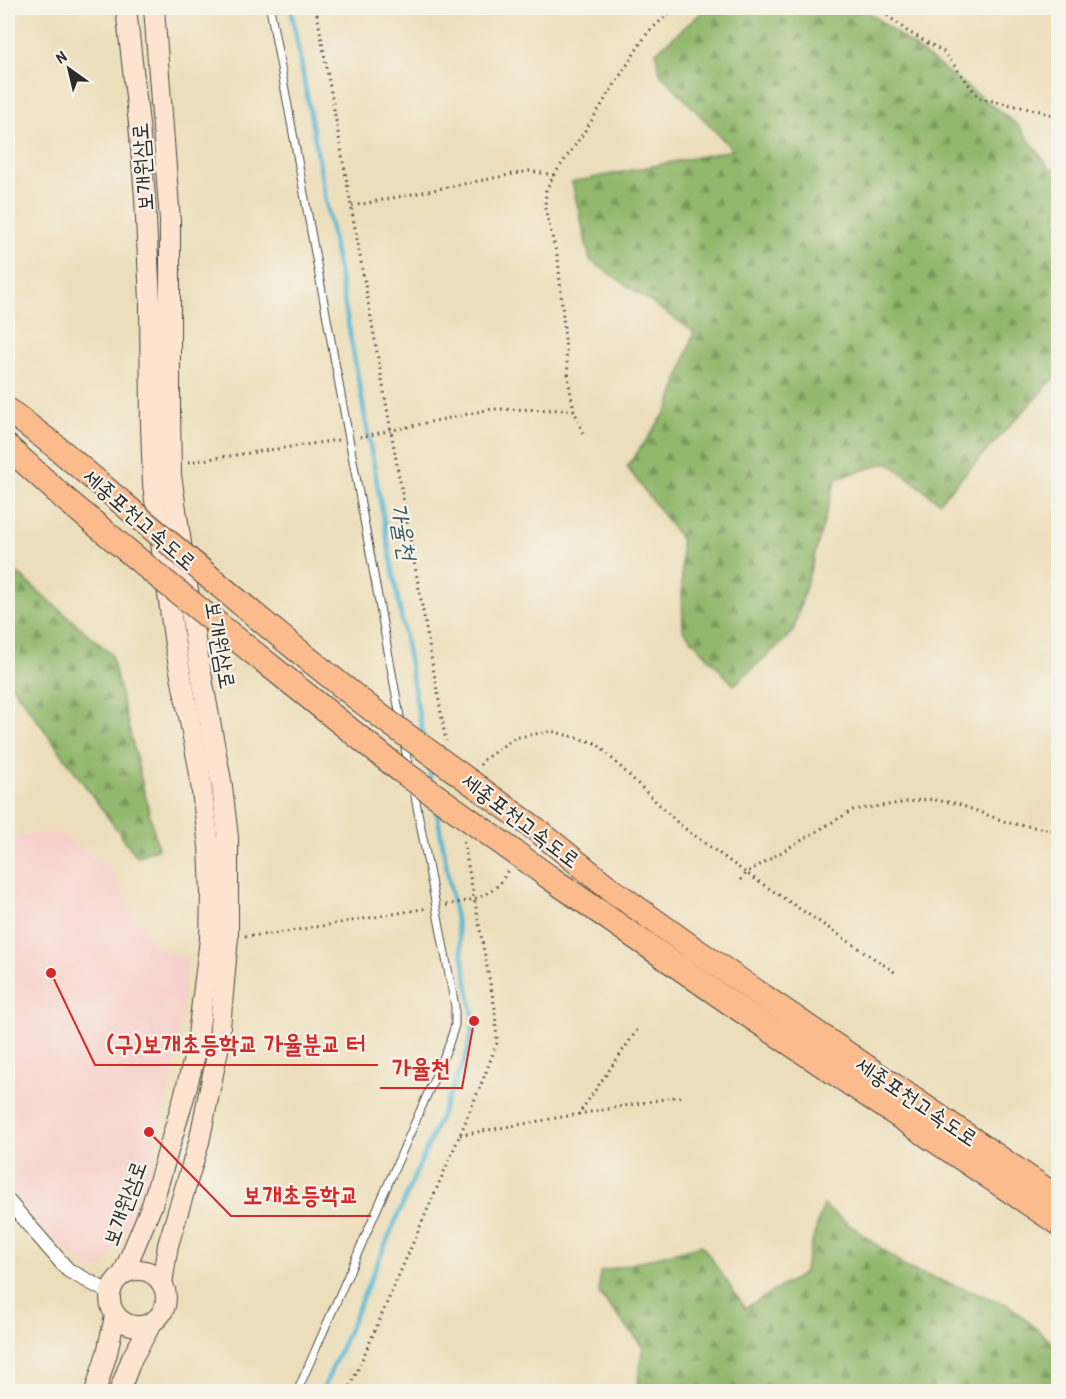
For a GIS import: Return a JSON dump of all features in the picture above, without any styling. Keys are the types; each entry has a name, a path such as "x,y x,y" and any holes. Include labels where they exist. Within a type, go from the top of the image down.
{"highway":[{"name":"세종포천고속도로","path":"8,410 55,446 204,574 384,718 537,830 609,888 688,945 1059,1198"},
{"name":"세종포천고속도로","path":"8,447 64,498 159,577 391,763 549,877 726,1000 1059,1223"}],"main road":[{"name":"보개원삼로","path":"123,1274 152,1204 196,1051 210,939 211,894 209,846 199,768 175,645 153,485 150,301 145,198 126,8"},
{"name":"보개원삼로","path":"154,8 170,221 171,465 196,646 222,786 228,838 228,937 218,1050 199,1142 168,1245 162,1284"},
{"path":"119,1392 132,1358 151,1324 164,1310 166,1301 162,1284 156,1276 149,1272 131,1270 116,1280 109,1298 111,1307 115,1316 132,1326 151,1324"},
{"path":"95,1392 115,1316"}],"street":[{"path":"8,1201 68,1270 110,1293"}],"lane":[{"path":"270,8 352,438 454,1006 455,1025 448,1047 297,1392"}],"path":[{"path":"316,8 447,745"},
{"path":"583,433 574,410 569,384 558,259 545,209 546,190 648,32 675,8"},
{"path":"878,8 907,31 944,52 979,98 1059,117"},
{"path":"351,207 530,171 554,175"},
{"path":"171,465 382,433 491,409 574,410"},
{"path":"478,770 482,761 514,738 551,731 596,743 680,825 746,873 896,973"},
{"path":"741,880 746,873 853,810 928,799 954,803 1009,823 1059,831"},
{"path":"348,1392 460,1136 496,1043 495,1009 463,835"},
{"path":"228,937 274,934 474,899 496,888 507,872"},
{"path":"578,1115 637,1030"},
{"path":"460,1136 681,1096"}],"shaded area":[{"path":"59,832 108,867 154,945 188,960 174,1073 141,1208 103,1267 93,1272 38,1225 8,1192 8,842 17,836"}],"green space":[{"path":"707,8 863,8 1019,126 1050,169 1058,168 1058,374 939,502 888,462 836,479 793,632 734,685 683,630 681,539 627,467 669,408 694,332 590,260 572,182 733,150 660,73 656,52"},
{"path":"8,565 111,654 158,848 137,857 8,680"},
{"path":"823,1205 909,1269 1009,1305 1058,1348 1058,1384 1042,1392 637,1391 643,1346 599,1294 600,1272 702,1245 745,1308 803,1274"}],"waterway":[{"name":"가율천","path":"291,8 423,737"},
{"name":"가율천","path":"427,760 431,781"},
{"name":"가율천","path":"322,1392 466,1057 474,1021 436,807"}],"place":[{"name":"(구)보개초등학교 가율분교 터","path":"51,973"},
{"name":"가율천","path":"474,1021"},
{"name":"보개초등학교","path":"149,1132"}]}
